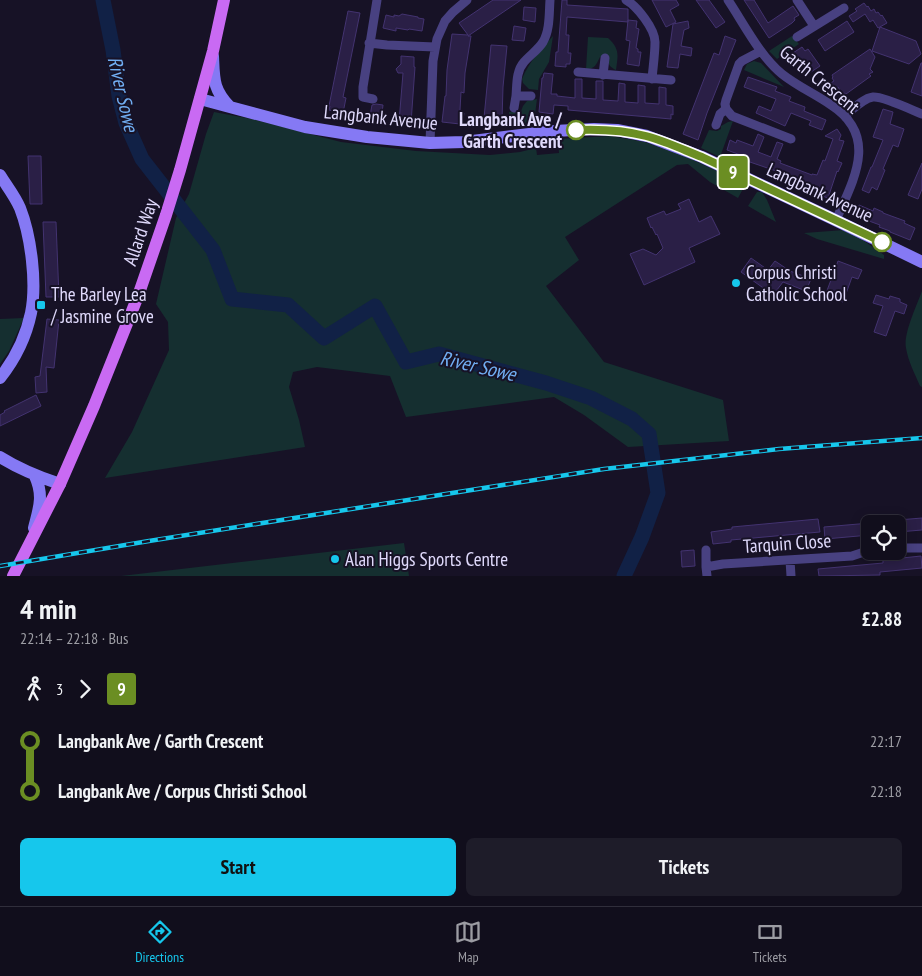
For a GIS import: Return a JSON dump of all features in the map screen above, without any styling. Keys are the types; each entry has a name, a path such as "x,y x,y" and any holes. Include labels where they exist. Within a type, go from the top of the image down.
{"main road":[{"name":"Allard Way","path":"13,576 60,484 94,406 138,296 180,170 213,51 224,0"}],"street":[{"path":"364,99 363,87 377,0"},
{"path":"430,142 435,47 446,21 467,0"},
{"path":"514,108 521,67 545,38 550,0"},
{"path":"626,0 635,6 644,17 655,38 652,79"},
{"name":"Garth Crescent","path":"728,0 762,51 776,68 799,86 831,105 846,118 856,133 860,150 859,159 853,182 836,220"},
{"path":"797,0 814,26"},
{"path":"797,37 844,8"},
{"path":"369,43 435,47"},
{"path":"213,51 214,79 217,90 230,107"},
{"path":"762,51 739,64 726,100 726,109 732,116 791,139"},
{"path":"603,74 605,58"},
{"path":"578,72 671,80"},
{"path":"516,96 531,96"},
{"path":"846,118 846,114 850,110 873,97 882,98 922,114"},
{"name":"Langbank Avenue","path":"200,99 305,127 367,137 430,142 464,142 554,131 594,129 617,130 647,136 702,157 922,262"},
{"path":"716,126 720,114 726,109"},
{"path":"0,175 19,207 23,220 31,249 33,290 31,312 24,338 15,357 0,378"},
{"path":"0,457 35,476 60,484"},
{"path":"30,545 41,498 35,476"},
{"path":"906,548 922,548"},
{"name":"Tarquin Close","path":"706,550 706,572 723,564 852,556 861,553"},
{"path":"790,560 791,576"}],"green space":[{"path":"553,36 549,62 539,79 538,90 529,89 522,79 532,61"},
{"path":"792,36 799,44 777,59 769,51"},
{"path":"588,37 608,38 612,42 617,52 616,70 610,66 608,58 600,57 595,66 586,69"},
{"path":"754,61 761,63 784,87 744,70 747,64"},
{"path":"537,99 534,122 509,125 509,112 521,111 527,101"},
{"path":"214,112 252,119 341,142 416,151 490,155 520,152 536,148 537,155 559,153 558,139 610,136 645,142 685,156 734,179 744,187 738,198 710,182 688,164 677,165 565,237 579,260 546,286 604,362 723,400 729,441 628,447 584,415 554,397 406,417 390,376 317,367 293,372 289,387 305,447 105,478 132,432 169,350 168,322 156,304 176,218 189,194"},
{"path":"733,121 720,157 701,148 709,130 717,131 721,129 721,126"},
{"path":"757,192 762,192 776,222 748,206"},
{"path":"844,230 860,238 884,255 884,259 817,239 804,233"},
{"path":"922,291 922,387 910,363 906,342 908,328"},
{"path":"24,318 9,351 0,364 0,319"},
{"name":"Alan Higgs Sports Centre","path":"404,543 409,576 121,576"}],"building":[{"path":"493,0 521,0 468,36 471,36 464,93 461,92 460,113 464,113 463,120 460,120 460,124 442,122 452,34 468,35 459,23"},
{"path":"562,0 567,0 567,5 628,9 628,22 567,17 566,35 569,35 568,53 571,53 570,64 566,64 566,67 555,66 556,52 558,52"},
{"path":"652,0 676,0 679,5 670,10 676,22 666,27"},
{"path":"696,0 709,0 725,22 716,28"},
{"path":"744,0 754,0 768,23 793,6 799,15 794,18 795,20 792,23 769,38"},
{"path":"864,3 871,11 874,9 876,13 878,12 882,15 887,23 878,28 873,20 870,22 865,14 853,22 849,16"},
{"path":"524,7 536,8 535,22 523,20"},
{"path":"348,11 360,13 343,97 346,98 343,113 329,110 329,106"},
{"path":"402,14 424,19 422,31 396,28 396,31 383,28 386,15 394,17 394,15 399,16"},
{"path":"628,20 637,21 636,28 639,29 636,48 638,52 641,52 639,66 627,64 630,41 626,40"},
{"path":"688,21 689,28 684,30 681,46 692,48 691,56 680,54 678,68 667,67 673,24"},
{"path":"847,21 854,32 825,51 818,40"},
{"path":"514,26 526,28 524,41 512,40"},
{"path":"880,27 916,41 921,54 909,64 872,51"},
{"path":"725,36 736,40 698,140 683,134 714,53 719,55"},
{"path":"491,45 507,46 502,120 484,118"},
{"path":"802,47 805,51 808,49 820,66 811,72 802,59 798,61 793,53"},
{"path":"870,49 875,57 870,69 873,72 869,74 871,76 846,94 842,94 838,87 834,90 829,84 834,81 832,75"},
{"path":"401,56 414,57 411,123 399,122 403,73 398,73 396,69 401,64"},
{"path":"922,63 922,96 911,92"},
{"path":"544,73 553,74 551,94 557,94 557,96 575,98 575,79 582,79 582,98 596,99 596,81 603,81 603,100 618,101 619,83 625,84 625,102 638,103 638,85 645,86 645,103 659,104 659,87 666,88 666,105 673,106 673,115 671,114 671,119 568,110 568,106 554,105 553,114 539,112"},
{"path":"748,77 777,87 775,91 791,97 789,101 805,107 804,111 826,120 822,130 809,125 811,121 791,113 785,126 756,113 759,106 771,111 776,99 744,87"},
{"path":"372,105 383,105 381,121 373,120 373,117 370,116"},
{"path":"883,109 893,112 890,124 904,129 898,147 893,145 877,190 872,187 869,193 862,190 883,140 873,137"},
{"path":"837,129 841,135 839,140 844,141 837,161 842,163 837,171 828,198 811,192 812,184 798,179 797,181 784,176 785,174 744,160 746,157 727,150 730,140 736,143 737,140 753,146 758,134 764,137 758,152 771,157 777,142 783,144 777,159 781,161 780,163 812,175 817,175 823,160 825,161 833,139 825,136"},
{"path":"28,156 41,156 42,204 30,204"},
{"path":"922,163 922,189 918,199 908,195"},
{"path":"689,199 699,222 711,216 720,234 689,248 695,262 644,285 630,254 643,249 656,255 663,248 647,218 664,211 666,215 681,209 678,204"},
{"path":"859,205 873,211 874,208 905,221 904,223 915,228 910,240 855,214"},
{"path":"43,222 56,222 59,297 46,297"},
{"path":"751,258 768,270 775,261 790,271 811,279 806,291 783,282 773,295 741,272"},
{"path":"838,261 862,270 858,279 852,277 843,302 825,296"},
{"path":"876,295 889,299 890,296 900,299 900,302 907,305 904,314 895,311 886,336 874,332 883,306 873,303"},
{"path":"47,319 59,320 54,368 46,367 47,392 36,393 35,377 40,376"},
{"path":"36,395 41,406 0,426 0,415 4,411"},
{"path":"922,518 922,530 906,531 906,519"},
{"path":"818,519 820,532 731,540 731,542 713,544 711,532 732,529 732,527"},
{"path":"861,524 861,536 825,539 824,527"},
{"path":"694,550 695,566 682,567 681,551"},
{"path":"921,556 922,568 880,572 880,575 819,576 818,569 883,563 883,560 906,560 906,558"}],"waterway":[{"name":"River Sowe","path":"103,0 113,50 119,96 126,123 142,159 213,250 232,299 288,305 324,338 375,306 406,362 439,354 546,383 591,398 632,419 649,434 658,493 642,537 624,576"}],"railway":[{"path":"0,566 604,469 779,449 922,438"}],"bus line":[{"name":"9","path":"576,130 617,130 647,136 702,157 882,242"}],"place":[{"name":"Langbank Ave / Garth Crescent","path":"576,130"},
{"name":"Corpus Christi Catholic School","path":"736,283"},
{"name":"The Barley Lea / Jasmine Grove","path":"41,305"},
{"name":"Alan Higgs Sports Centre","path":"335,559"}]}
